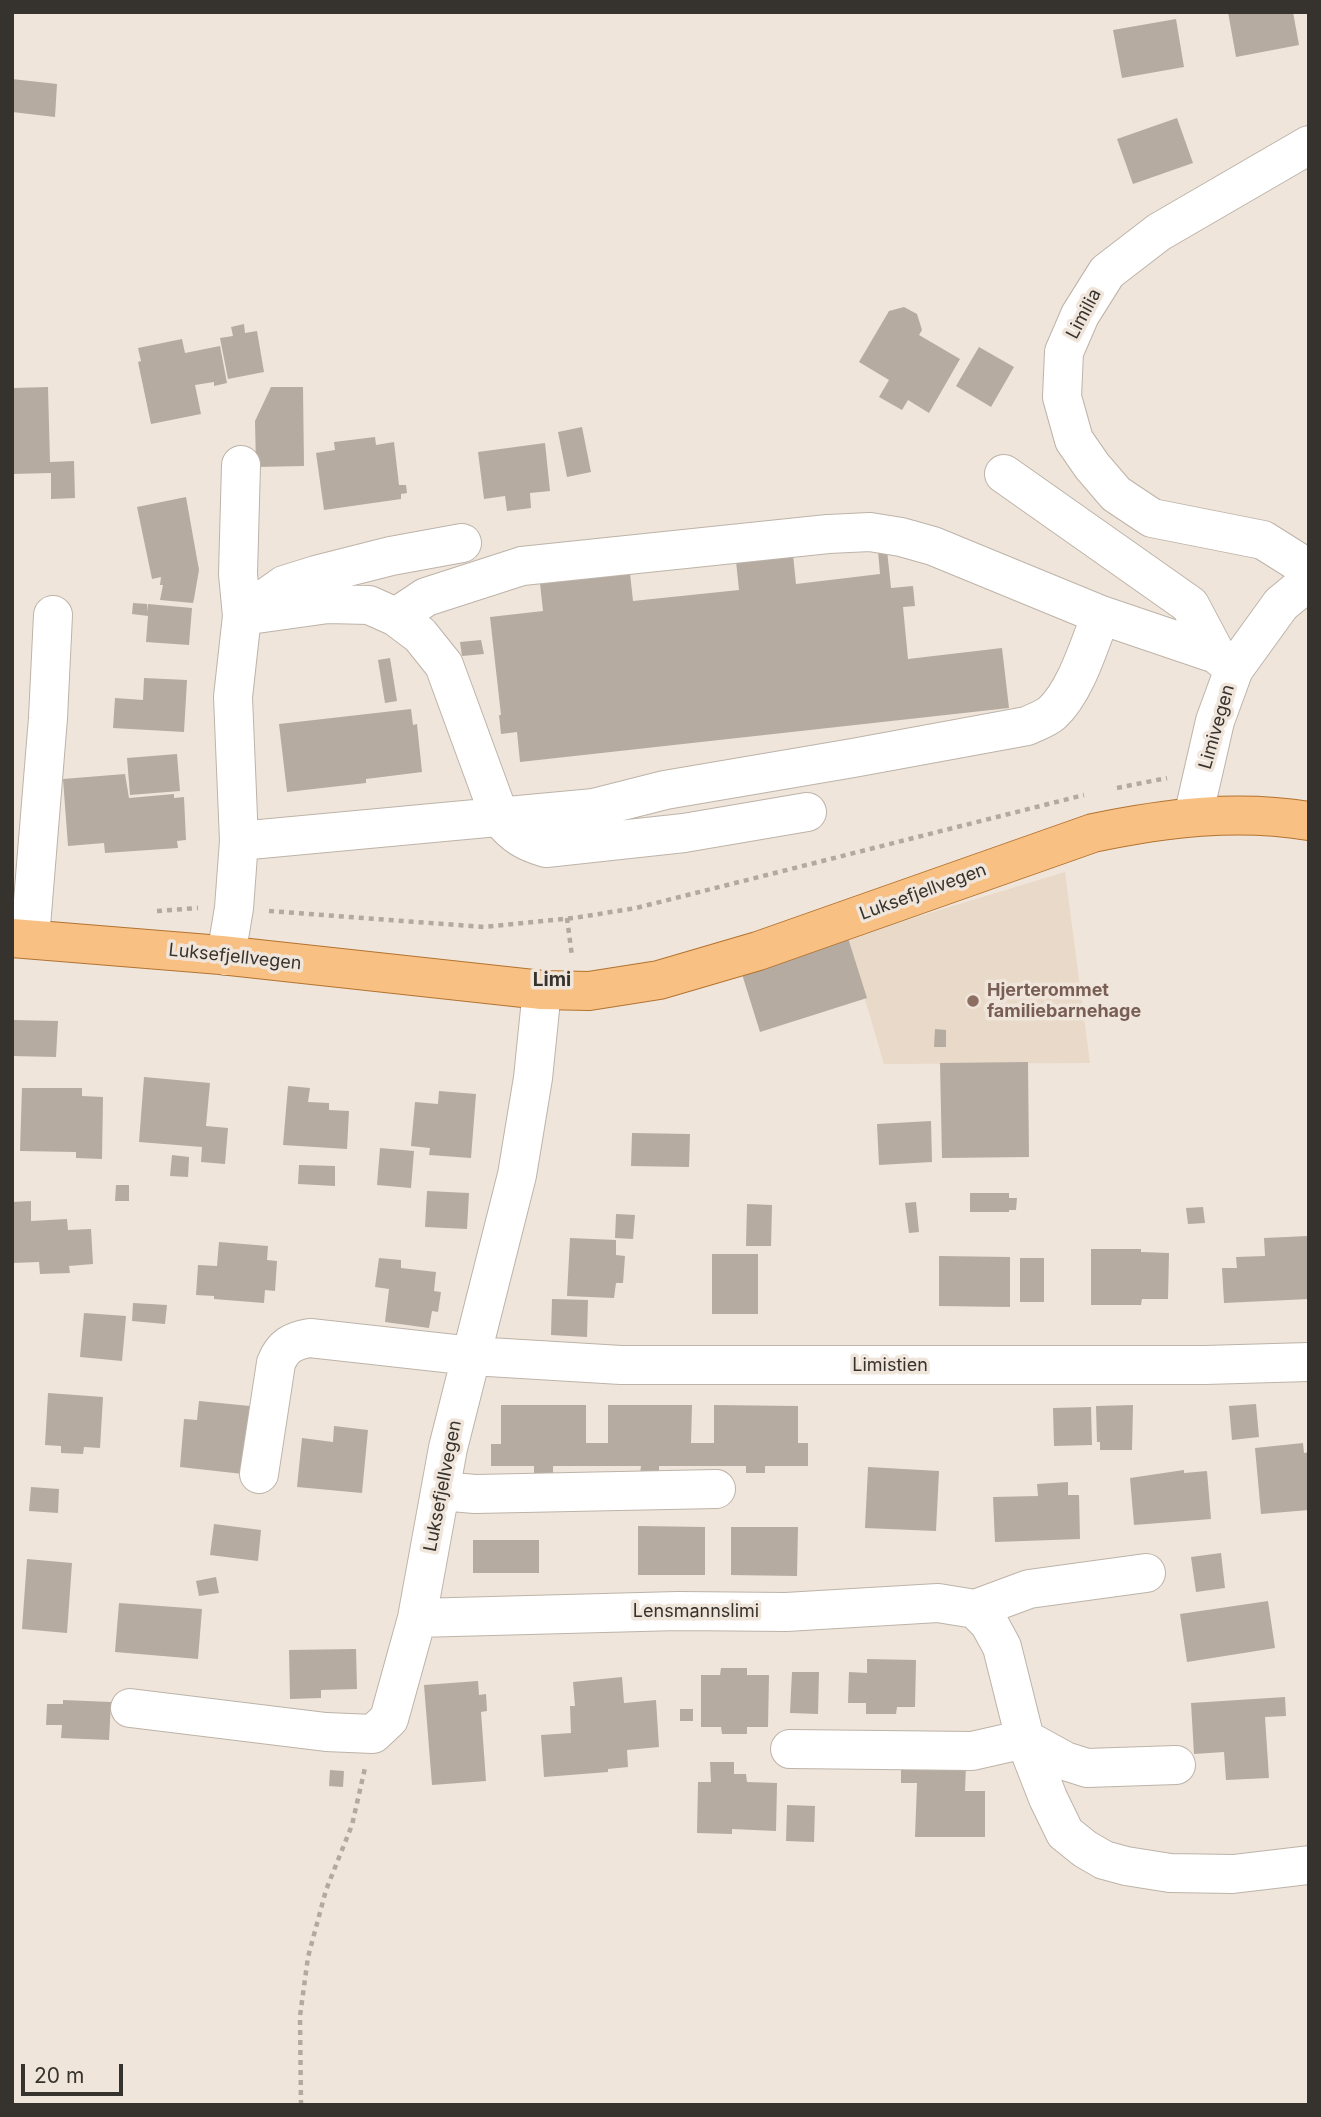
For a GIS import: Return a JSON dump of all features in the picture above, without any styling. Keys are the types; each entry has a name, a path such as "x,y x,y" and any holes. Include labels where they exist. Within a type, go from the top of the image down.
{"main road":[{"name":"Luksefjellvegen","path":"21,938 226,956 542,990 589,991 660,980 758,951 1093,833 1138,824 1237,814 1309,821"}],"street":[{"name":"Limilia","path":"1309,145 1159,232 1107,272 1080,315 1064,352 1062,397 1074,440 1116,494 1152,518 1262,540 1309,569"},
{"path":"226,956 234,908 239,841 233,697 242,616 238,574 241,465"},
{"path":"1004,474 1190,605 1225,662"},
{"path":"396,617 426,597 522,566 870,532 933,546 1101,615 1225,662"},
{"path":"242,616 275,590 295,581 391,556 462,543"},
{"name":"Limivegen","path":"1193,817 1215,721 1225,662 1281,604 1309,581"},
{"path":"242,616 328,604 369,605 396,617 420,635 444,665 500,818 525,842 545,848 684,833 807,812"},
{"path":"21,938 48,718 52,615"},
{"path":"239,841 594,808 665,790 1027,726 1051,714 1069,689 1101,615"},
{"name":"Luksefjellvegen","path":"373,1734 389,1718 398,1695 417,1618 448,1448 517,1175 533,1078 542,990"},
{"name":"Limistien","path":"259,1474 276,1363 287,1346 297,1340 310,1338 472,1356 621,1365 1205,1365 1309,1362"},
{"path":"441,1491 475,1494 716,1489"},
{"name":"Lensmannslimi","path":"417,1618 678,1611 786,1612 938,1603 975,1609 1029,1589 1146,1573"},
{"path":"975,1609 989,1623 1002,1647 1026,1739 1048,1798 1065,1833 1085,1849 1104,1860 1170,1873 1233,1874 1309,1866"},
{"path":"130,1708 326,1732 373,1734"},
{"path":"790,1749 972,1751 1026,1739 1065,1761 1087,1768 1176,1765"}],"path":[{"path":"301,2105 300,2016 309,1957 326,1891 352,1825 373,1734"}],"shaded area":[{"name":"Hjerterommet familiebarnehage","path":"1065,872 1090,1063 884,1064 847,938"}],"building":[{"path":"1228,12 1293,12 1299,45 1236,57"},
{"path":"1176,19 1184,67 1122,78 1113,30"},
{"path":"12,79 57,84 55,117 12,112"},
{"path":"1177,118 1193,163 1133,184 1117,139"},
{"path":"904,307 917,314 922,330 919,335 960,359 929,413 908,400 902,410 879,397 889,380 859,362 889,311"},
{"path":"244,324 245,333 257,331 264,372 228,379 220,338 233,336 231,327"},
{"path":"182,339 185,353 220,346 227,383 214,386 214,382 195,385 201,414 151,424 138,362 141,361 138,348"},
{"path":"979,347 1014,367 991,407 956,386"},
{"path":"48,387 50,462 74,461 75,498 51,499 51,473 12,474 13,388"},
{"path":"271,387 303,387 304,466 256,467 255,421"},
{"path":"582,427 591,472 567,477 558,432"},
{"path":"375,437 376,445 394,442 399,485 406,485 407,493 401,494 401,499 324,510 316,453 335,450 334,442"},
{"path":"545,443 550,491 530,493 531,508 507,511 505,496 484,499 478,452"},
{"path":"186,497 199,570 193,603 160,600 163,585 160,585 161,577 152,579 137,507"},
{"path":"792,545 796,584 880,574 878,551 887,550 891,588 913,586 915,606 903,607 908,659 1002,648 1009,708 520,762 517,732 501,734 490,617 543,611 539,574 629,564 633,601 739,590 735,552"},
{"path":"133,603 147,604 147,612 148,604 192,608 189,645 146,642 148,616 132,614"},
{"path":"481,640 484,654 462,656 460,642"},
{"path":"390,658 397,701 385,703 378,660"},
{"path":"144,678 187,680 184,732 113,728 115,698 143,700"},
{"path":"411,709 413,725 417,724 422,772 366,779 366,783 287,792 279,724"},
{"path":"177,754 180,791 130,795 127,758"},
{"path":"125,774 129,798 174,794 174,798 184,797 186,840 177,841 178,848 105,853 104,843 68,846 63,779"},
{"path":"848,938 867,998 760,1032 741,971"},
{"path":"13,1020 58,1021 56,1057 12,1056"},
{"path":"935,1029 946,1030 946,1047 934,1047"},
{"path":"1028,1062 1029,1157 942,1158 940,1063"},
{"path":"144,1077 210,1083 206,1126 228,1128 225,1164 201,1162 202,1147 139,1142"},
{"path":"288,1086 310,1088 308,1102 329,1103 329,1110 349,1111 347,1149 283,1145"},
{"path":"22,1088 82,1088 82,1096 103,1097 102,1159 76,1158 76,1152 20,1151"},
{"path":"439,1091 476,1094 471,1158 429,1155 430,1148 411,1146 415,1102 438,1104"},
{"path":"931,1121 932,1162 879,1165 877,1124"},
{"path":"632,1133 690,1134 689,1167 631,1166"},
{"path":"380,1148 414,1151 411,1188 377,1185"},
{"path":"172,1155 189,1157 188,1177 170,1176"},
{"path":"299,1165 335,1166 335,1186 298,1184"},
{"path":"116,1185 129,1185 129,1201 115,1201"},
{"path":"427,1191 469,1193 467,1229 425,1227"},
{"path":"970,1193 1009,1193 1009,1198 1017,1198 1016,1210 970,1212"},
{"path":"31,1201 31,1221 67,1219 68,1230 91,1229 93,1264 69,1266 70,1273 40,1274 39,1262 12,1263 12,1202"},
{"path":"916,1202 919,1232 909,1233 905,1203"},
{"path":"747,1204 772,1205 771,1246 746,1246"},
{"path":"1203,1207 1205,1223 1188,1224 1186,1208"},
{"path":"616,1214 635,1215 633,1239 615,1238"},
{"path":"1308,1236 1309,1299 1224,1303 1222,1268 1237,1268 1236,1257 1265,1256 1264,1238"},
{"path":"570,1238 616,1240 616,1255 625,1256 623,1283 616,1283 614,1298 567,1296"},
{"path":"219,1242 268,1246 267,1260 277,1261 275,1291 265,1290 264,1303 196,1295 198,1265 217,1266"},
{"path":"1091,1249 1141,1249 1141,1252 1169,1253 1168,1299 1142,1299 1141,1305 1091,1305"},
{"path":"712,1254 758,1254 758,1314 712,1314"},
{"path":"939,1256 1010,1257 1010,1307 939,1306"},
{"path":"379,1258 401,1260 401,1268 436,1272 434,1291 441,1292 438,1312 432,1311 429,1328 385,1322 389,1289 375,1287"},
{"path":"1020,1258 1044,1258 1044,1302 1020,1302"},
{"path":"552,1299 588,1300 587,1337 551,1335"},
{"path":"133,1303 167,1305 165,1324 132,1321"},
{"path":"84,1313 126,1316 122,1361 80,1357"},
{"path":"48,1393 103,1397 100,1448 84,1447 83,1454 61,1453 61,1446 45,1445"},
{"path":"199,1401 250,1406 243,1474 180,1467 184,1419 197,1420"},
{"path":"1256,1404 1259,1437 1232,1440 1229,1406"},
{"path":"501,1405 586,1405 586,1443 608,1443 608,1405 692,1405 691,1443 714,1443 714,1405 798,1406 798,1443 808,1443 808,1466 765,1466 765,1473 746,1473 746,1466 659,1466 659,1473 640,1473 641,1466 553,1466 553,1473 534,1473 534,1466 491,1466 491,1444 501,1444"},
{"path":"1133,1405 1132,1450 1100,1450 1100,1442 1097,1442 1096,1406"},
{"path":"1091,1407 1092,1445 1054,1446 1053,1408"},
{"path":"334,1426 368,1430 362,1493 297,1487 302,1438 333,1442"},
{"path":"1303,1443 1304,1453 1309,1452 1309,1510 1261,1514 1255,1448"},
{"path":"868,1467 939,1471 936,1531 865,1528"},
{"path":"1184,1470 1184,1473 1207,1471 1211,1519 1134,1525 1130,1478"},
{"path":"1068,1482 1068,1495 1079,1495 1080,1539 995,1542 993,1497 1038,1496 1037,1484"},
{"path":"31,1487 59,1489 58,1513 29,1511"},
{"path":"214,1524 261,1530 258,1561 210,1555"},
{"path":"638,1526 705,1527 705,1575 638,1575"},
{"path":"731,1527 798,1527 797,1576 731,1575"},
{"path":"473,1540 539,1540 539,1573 473,1573"},
{"path":"1221,1553 1225,1588 1196,1592 1191,1557"},
{"path":"27,1559 72,1563 67,1633 22,1629"},
{"path":"216,1577 219,1593 199,1596 196,1581"},
{"path":"1268,1601 1275,1648 1187,1662 1180,1614"},
{"path":"119,1603 202,1609 198,1659 115,1652"},
{"path":"356,1649 357,1689 321,1690 321,1698 290,1699 289,1650"},
{"path":"867,1659 916,1660 915,1707 897,1707 896,1714 866,1714 866,1703 848,1703 849,1672 867,1673"},
{"path":"721,1668 747,1668 747,1675 769,1675 768,1727 747,1727 747,1734 722,1734 721,1727 701,1727 701,1675 720,1675"},
{"path":"792,1672 819,1672 818,1714 790,1713"},
{"path":"622,1677 624,1703 656,1700 659,1747 627,1750 628,1767 608,1769 608,1772 544,1777 541,1735 571,1733 570,1706 575,1706 573,1682"},
{"path":"478,1681 479,1695 486,1694 487,1711 481,1712 486,1781 432,1785 424,1685"},
{"path":"1285,1697 1286,1716 1265,1717 1269,1778 1226,1780 1224,1752 1194,1754 1191,1703"},
{"path":"63,1700 111,1702 109,1740 61,1738 62,1725 46,1725 47,1704 63,1704"},
{"path":"680,1709 693,1709 693,1721 680,1721"},
{"path":"710,1762 734,1762 734,1774 746,1774 747,1782 777,1783 776,1831 732,1829 732,1834 697,1833 698,1782 711,1782"},
{"path":"901,1765 966,1765 965,1791 985,1791 985,1837 915,1837 917,1783 901,1783"},
{"path":"330,1770 344,1771 343,1787 329,1786"},
{"path":"787,1805 815,1806 814,1842 786,1841"}],"place":[{"name":"Hjerterommet familiebarnehage","path":"973,1001"}],"district":[{"name":"Limi","path":"552,980"}]}
